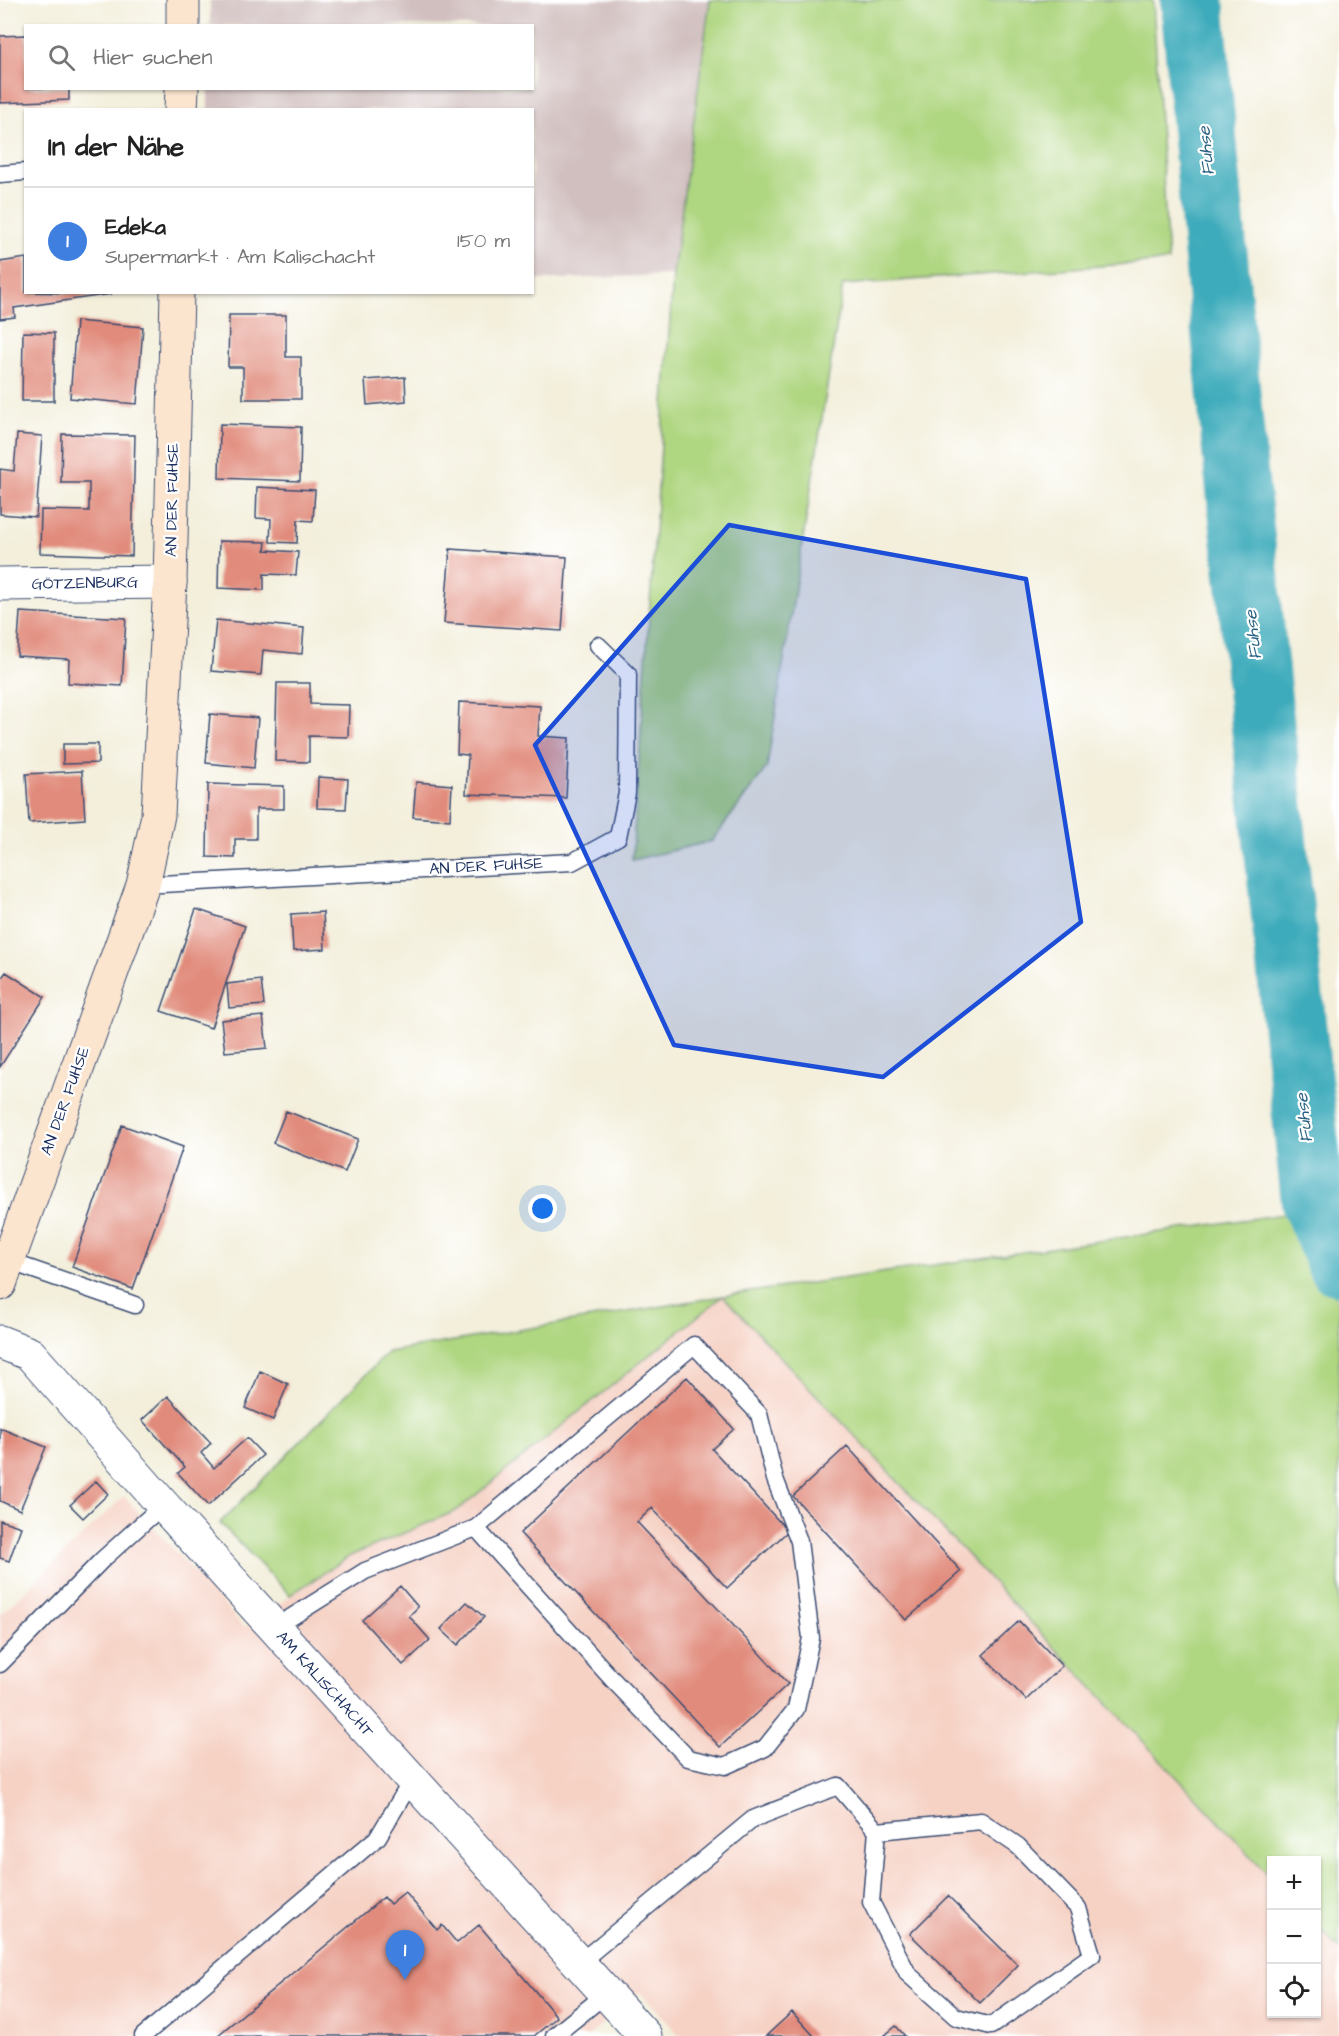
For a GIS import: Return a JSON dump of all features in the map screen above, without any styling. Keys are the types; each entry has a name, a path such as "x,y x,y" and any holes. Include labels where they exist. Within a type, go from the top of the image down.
{"street":[{"path":"183,0 183,24"},
{"path":"181,108 182,90"},
{"name":"AN DER FUHSE","path":"3,1272 143,885 158,815 170,582 177,294"},
{"name":"GÖTZENBURG","path":"0,584 170,582"},
{"name":"AM KALISCHACHT","path":"0,1342 30,1354 163,1505 645,2036"}],"lane":[{"path":"0,174 24,172"},
{"name":"AN DER FUHSE","path":"143,885 572,862 618,837 627,793 628,674 598,645"},
{"path":"3,1272 135,1305"},
{"path":"274,1628 365,1570 476,1528 694,1345 759,1413 775,1479 799,1541 811,1638 796,1709 765,1748 725,1766 688,1758 612,1679 476,1528"},
{"path":"0,1664 102,1560 163,1505"},
{"path":"143,2036 378,1837 412,1780"},
{"path":"579,1963 753,1819 838,1786 877,1831 871,1902 908,1974 956,2017 991,2026 1092,1955 1078,1908 1018,1846 981,1821 877,1831"},
{"path":"554,2036 607,1993"}],"highlighted area":[{"path":"729,525 1026,579 1081,922 883,1077 674,1045 535,745"}],"shaded area":[{"path":"210,0 710,0 673,275 534,280 534,108 208,108 208,90 534,90 534,24 210,24"},
{"path":"723,1296 1267,1873 1267,2018 1321,2018 1321,1929 1339,1949 1339,2036 680,2036 640,1992 588,2036 0,2036 0,1615 124,1496 244,1627 350,1556 456,1511"}],"green space":[{"path":"710,0 1153,0 1168,261 843,285 767,767 712,841 632,860 673,275"},
{"path":"1297,1212 1339,1305 1339,1949 1321,1929 1321,1856 1267,1856 1267,1873 723,1296"},
{"path":"723,1296 456,1511 350,1556 290,1595 220,1523 388,1352"}],"building":[{"path":"24,35 24,90 69,90 69,100 0,103 0,36"},
{"path":"24,258 24,294 112,294 14,308 15,317 0,319 0,262"},
{"path":"229,315 286,315 286,357 301,357 301,399 243,399 243,367 228,367"},
{"path":"76,321 143,327 137,404 70,398"},
{"path":"23,332 54,333 54,401 22,401"},
{"path":"405,377 406,401 367,405 365,380"},
{"path":"220,424 301,427 300,481 219,478"},
{"path":"17,434 42,436 36,517 0,514 0,469 14,471"},
{"path":"62,434 135,435 132,556 40,553 41,510 89,511 89,483 61,483"},
{"path":"257,487 315,490 313,521 298,520 297,543 270,542 271,519 256,518"},
{"path":"219,541 266,542 265,550 298,552 296,575 264,574 264,590 218,588"},
{"path":"450,549 567,557 562,631 444,623"},
{"path":"20,612 126,618 122,686 68,683 69,659 17,656"},
{"path":"216,620 304,628 302,654 263,650 261,675 211,671"},
{"path":"277,683 310,683 310,704 349,705 348,737 309,736 309,762 275,761"},
{"path":"459,702 540,706 538,736 569,738 566,798 466,794 468,755 457,754"},
{"path":"210,714 258,718 254,768 206,763"},
{"path":"63,744 98,744 98,763 63,764"},
{"path":"82,771 85,819 29,823 26,774"},
{"path":"318,777 348,779 346,809 317,808"},
{"path":"416,782 452,785 450,820 413,817"},
{"path":"208,784 284,786 284,809 256,809 256,839 235,839 235,858 207,857"},
{"path":"196,909 245,926 211,1028 161,1011"},
{"path":"323,912 325,949 293,951 291,914"},
{"path":"6,972 45,997 0,1067 0,980"},
{"path":"261,980 264,1005 229,1008 227,984"},
{"path":"263,1016 267,1048 225,1052 221,1020"},
{"path":"286,1111 358,1139 345,1172 273,1143"},
{"path":"122,1125 183,1147 133,1289 72,1267"},
{"path":"260,1371 288,1384 273,1420 245,1408"},
{"path":"687,1377 734,1429 712,1449 788,1531 727,1588 652,1508 637,1522 788,1684 720,1747 520,1533"},
{"path":"168,1396 211,1443 201,1453 214,1468 247,1438 263,1455 208,1506 178,1473 185,1467 142,1420"},
{"path":"0,1428 46,1447 20,1510 0,1501"},
{"path":"847,1446 961,1571 906,1620 793,1496"},
{"path":"96,1481 108,1494 83,1518 70,1505"},
{"path":"0,1520 21,1527 9,1561 0,1558"},
{"path":"400,1586 418,1607 409,1616 430,1640 403,1665 362,1620"},
{"path":"467,1602 484,1617 458,1645 441,1629"},
{"path":"1019,1621 1062,1666 1026,1700 983,1655"},
{"path":"405,1892 437,1930 442,1925 457,1943 479,1925 557,2017 534,2036 217,2036 384,1897 390,1904"},
{"path":"948,1896 1018,1965 980,2003 910,1934"},
{"path":"792,2012 814,2036 766,2036"},
{"path":"896,2026 905,2036 884,2036"}],"waterway":[{"name":"Fuhse","path":"1192,0 1235,461 1313,1202 1339,1264"}],"place":[{"name":"Edeka","path":"405,1980"}]}
